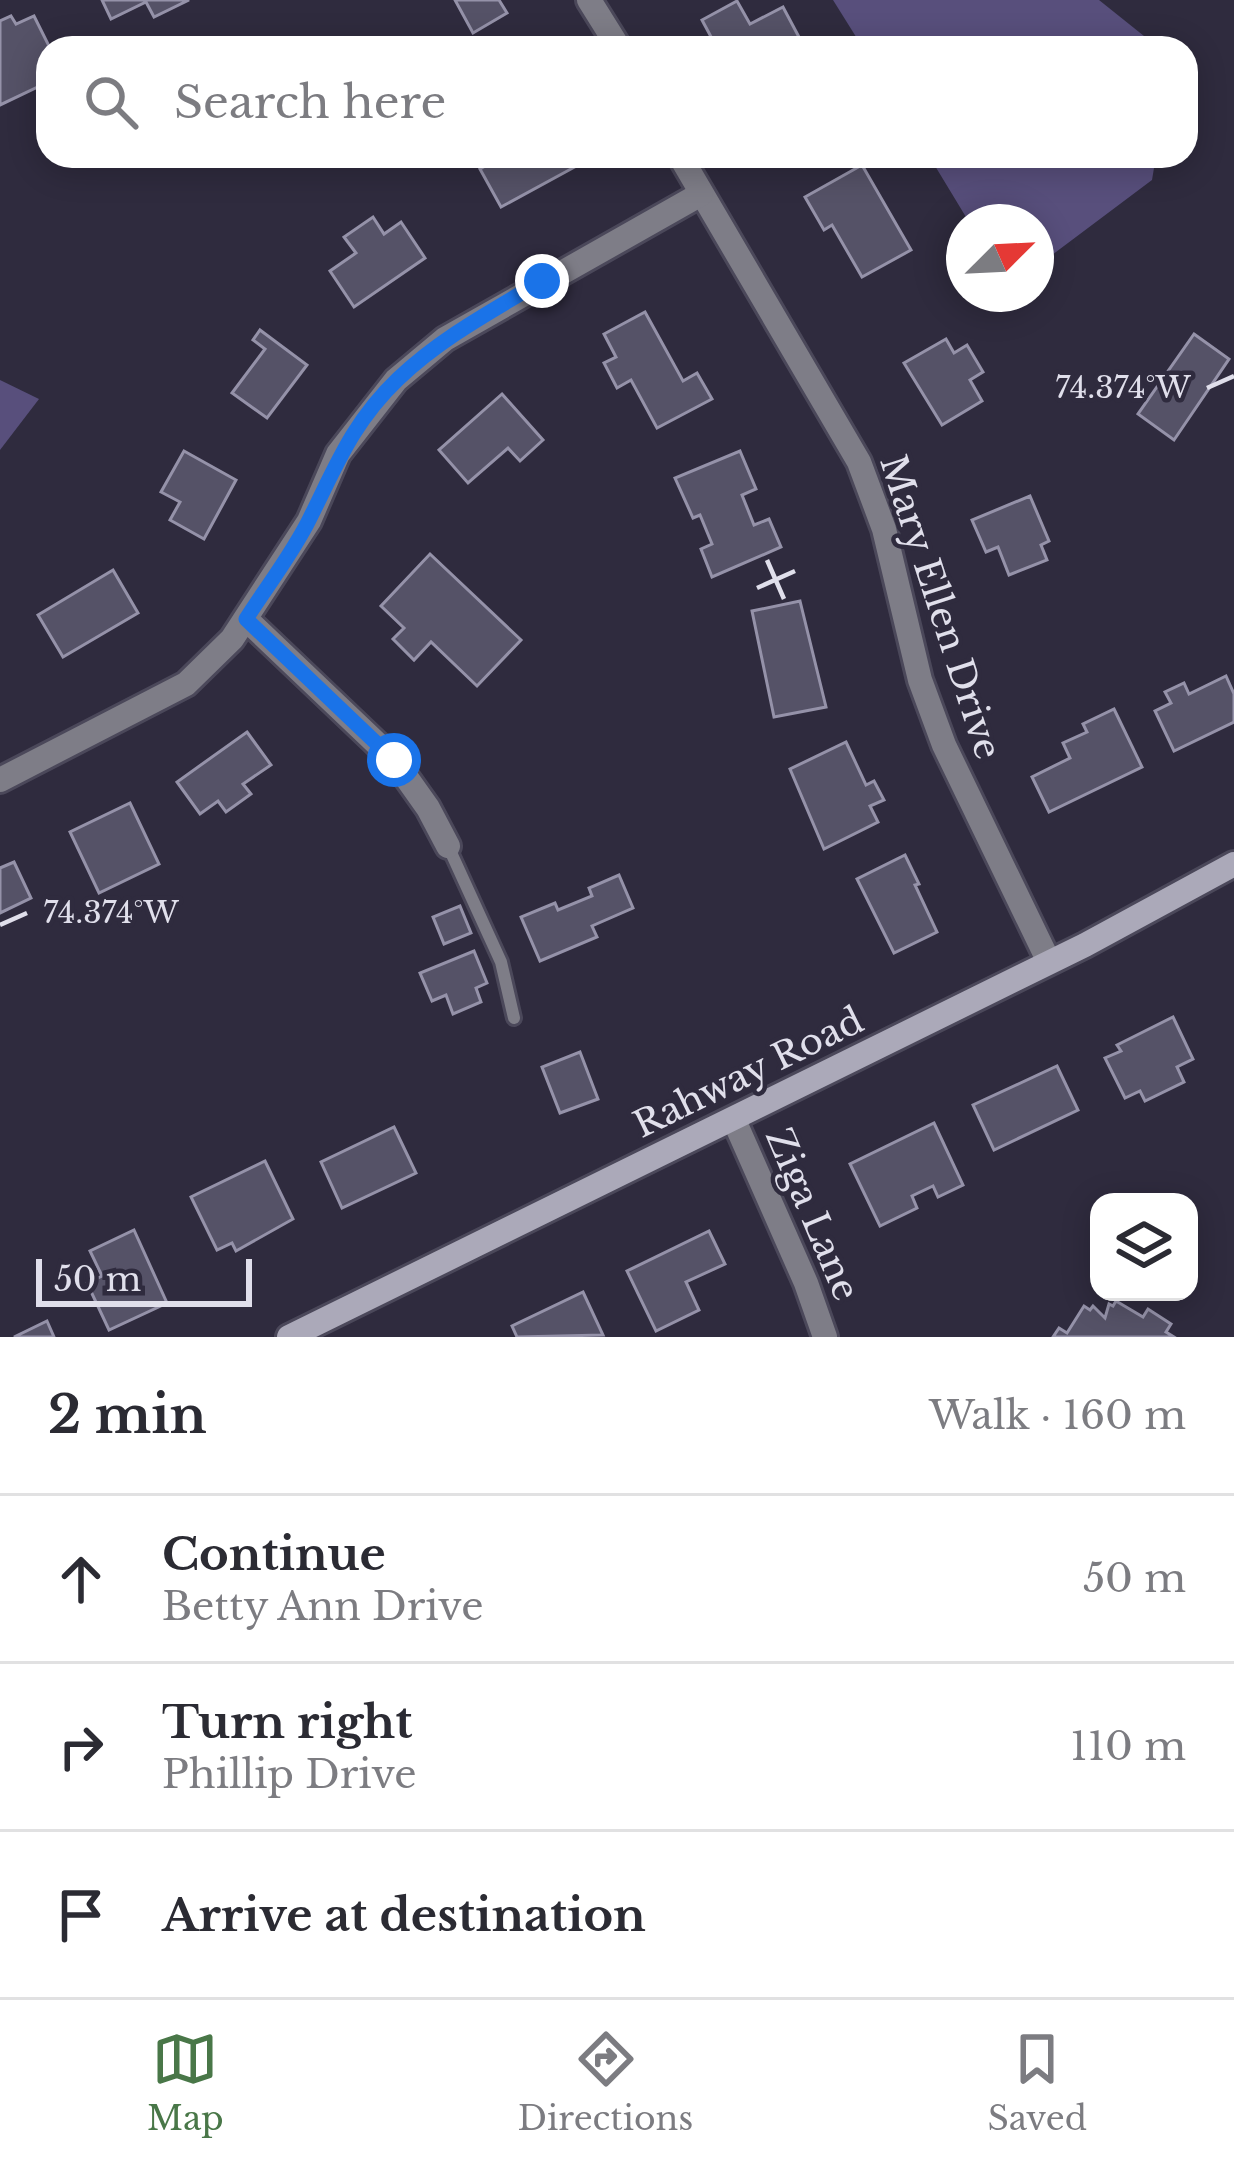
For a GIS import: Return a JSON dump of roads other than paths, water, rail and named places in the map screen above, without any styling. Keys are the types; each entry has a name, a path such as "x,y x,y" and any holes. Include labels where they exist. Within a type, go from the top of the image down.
{"street":[{"path":"589,0 612,36"},
{"name":"Mary Ellen Drive","path":"687,168 859,462 884,529 920,680 944,745 1049,962"},
{"path":"0,781 186,684 232,639 309,521 338,454 396,380 445,339 701,194"},
{"path":"246,619 394,760 448,847"},
{"name":"Rahway Road","path":"289,1337 734,1120 1234,864"},
{"name":"Ziga Lane","path":"734,1120 825,1337"}],"lane":[{"path":"448,847 501,962 514,1018"}]}
